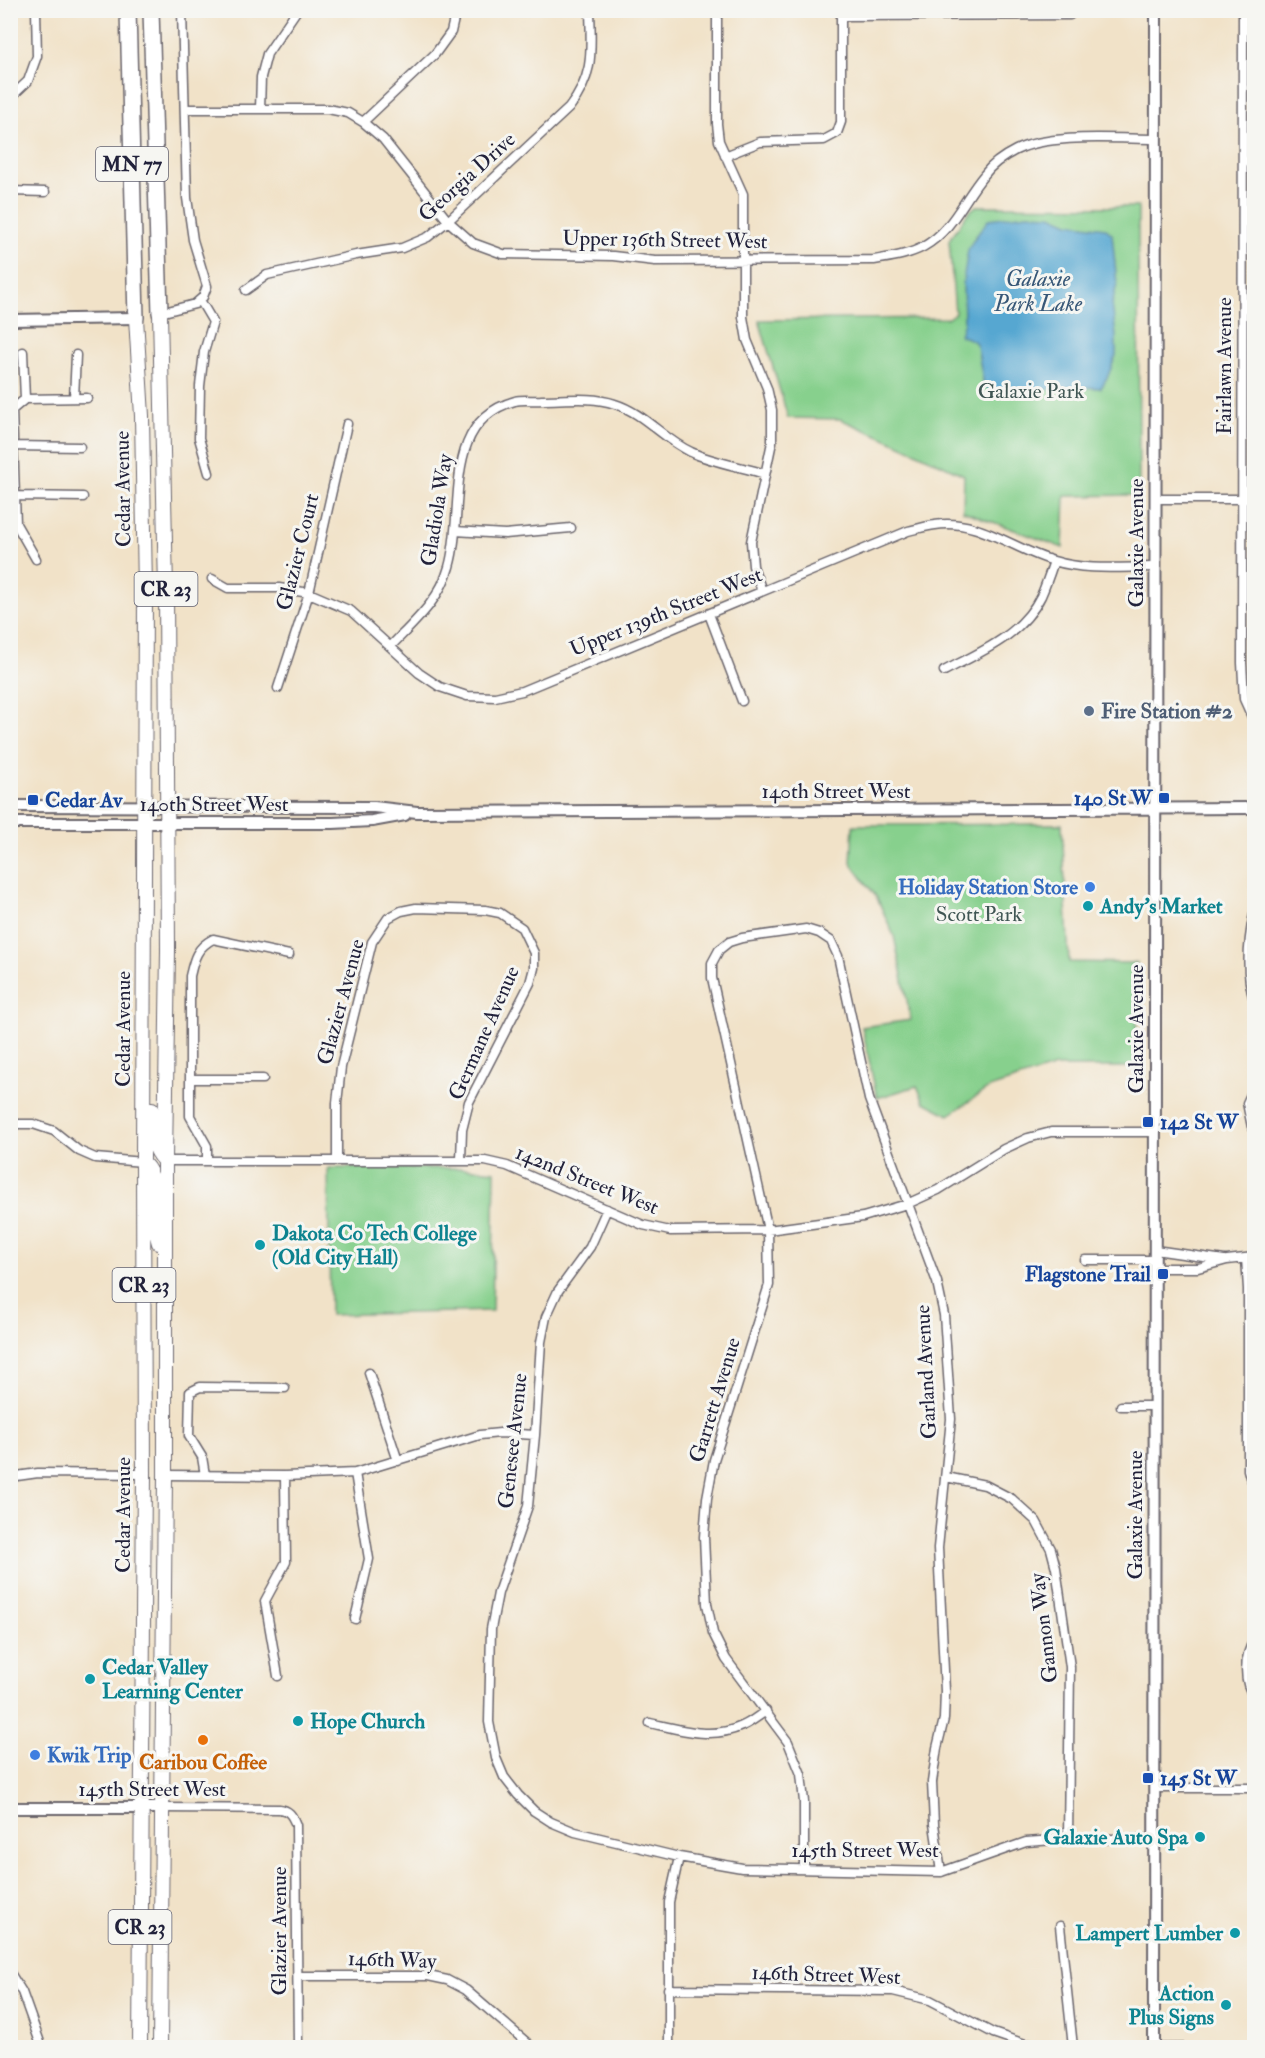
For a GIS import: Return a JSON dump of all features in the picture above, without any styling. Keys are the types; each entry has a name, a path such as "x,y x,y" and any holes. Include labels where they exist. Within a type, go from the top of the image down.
{"highway":[{"name":"Cedar Avenue","path":"128,10 136,318 142,416 145,580 144,1474 140,2048"},
{"name":"Cedar Avenue","path":"151,10 166,567 168,950 160,2048"},
{"path":"143,1069 151,1094 153,1142 156,1152 165,1161"},
{"path":"143,1162 150,1170 154,1182 155,1225 165,1278"}],"street":[{"path":"10,98 28,81 37,56 36,10"},
{"path":"160,313 198,302 203,297 207,286 193,240 187,198 182,10"},
{"path":"260,109 261,76 267,54 297,10"},
{"path":"363,122 435,54 451,32 456,10"},
{"name":"Georgia Drive","path":"246,290 267,275 356,255 402,248 428,237 448,221 570,108 581,92 588,75 591,57 590,10"},
{"path":"717,10 719,141 743,194 743,317 747,340 767,388 772,410 772,442 751,542 753,566 762,591"},
{"name":"Galaxie Avenue","path":"1152,2047 1156,10"},
{"name":"Fairlawn Avenue","path":"1243,10 1242,663 1244,699 1253,719"},
{"path":"725,156 760,142 824,140 837,133 841,122 841,13 1070,15"},
{"name":"Upper 136th Street West","path":"185,109 328,109 348,113 383,139 448,221 473,243 503,254 613,256 655,261 874,260 901,256 923,247 942,233 956,217 984,174 1000,159 1019,149 1053,140 1156,139"},
{"path":"1243,161 1254,161"},
{"path":"10,191 45,192"},
{"path":"198,302 213,322 204,352 200,396 199,438 209,473"},
{"path":"10,320 136,318"},
{"path":"23,352 25,399"},
{"path":"74,398 76,355"},
{"path":"36,559 16,524 11,410 25,399 87,398"},
{"name":"Gladiola Way","path":"391,646 428,607 441,589 450,565 463,457 468,438 488,413 516,401 591,399 614,403 639,415 672,441 692,453 765,474"},
{"name":"Glazier Court","path":"278,688 309,593 347,424"},
{"path":"13,446 80,447"},
{"path":"15,496 83,497"},
{"path":"1155,499 1254,499"},
{"name":"Upper 139th Street West","path":"212,579 228,588 279,588 309,593 351,611 419,673 440,687 467,696 495,697 522,691 908,531 936,524 956,524 977,529 1054,561 1084,567 1155,567"},
{"path":"454,531 505,534 571,528"},
{"path":"944,671 996,644 1019,627 1041,597 1054,561"},
{"path":"709,614 742,701"},
{"name":"140th Street West","path":"10,806 374,807 417,812 1254,808"},
{"name":"140th Street West","path":"10,823 333,824 372,821 417,812"},
{"name":"Glazier Avenue","path":"337,1161 337,1103 341,1067 372,942 388,918 401,911 416,908 485,910"},
{"name":"Germane Avenue","path":"461,1160 462,1130 469,1102 530,982 534,968 534,953 522,928 500,913 485,910"},
{"path":"1254,914 1249,938 1249,976 1254,1000"},
{"name":"Garland Avenue","path":"742,938 806,929 819,933 831,941 838,956 869,1099 937,1282 944,1315 951,1419 938,1548 945,1691 944,1719 932,1782 934,1824 941,1872"},
{"name":"Garrett Avenue","path":"742,938 729,942 719,950 712,963 712,978 768,1230 769,1285 714,1460 707,1498 704,1536 707,1604 713,1633 726,1659 788,1742 801,1774 804,1802 804,1869"},
{"path":"207,1161 207,1146 190,1116 192,1079 190,976 195,955 203,945 213,939 289,955"},
{"path":"192,1079 263,1079"},
{"path":"1252,1128 1247,1103 1254,1088"},
{"path":"10,1124 33,1124 54,1131 79,1151 95,1158 143,1162"},
{"name":"142nd Street West","path":"165,1161 485,1161 507,1166 644,1225 670,1231 768,1230 863,1217 908,1204 938,1190 1004,1149 1028,1138 1051,1132 1155,1132"},
{"name":"Genesee Avenue","path":"608,1209 590,1247 558,1291 546,1317 541,1342 528,1506 498,1593 491,1629 489,1722 496,1758 504,1777 518,1796 534,1811 551,1822 575,1832 679,1857"},
{"path":"1085,1260 1250,1258 1248,1470 1254,1484"},
{"path":"1155,1260 1198,1268 1227,1260"},
{"path":"369,1373 398,1461"},
{"path":"205,1475 202,1457 189,1436 190,1392 200,1387 285,1388"},
{"path":"1121,1406 1155,1406"},
{"path":"165,1475 285,1476 355,1473 480,1435 500,1433 535,1435"},
{"path":"10,1477 38,1473 144,1474"},
{"path":"355,1473 369,1559 355,1619"},
{"path":"278,1676 265,1601 286,1562 285,1476"},
{"name":"Gannon Way","path":"946,1477 984,1485 1012,1499 1036,1521 1051,1549 1056,1568 1070,1667 1068,1839"},
{"path":"1254,1641 1248,1654 1247,1678 1254,1696"},
{"path":"650,1723 696,1733 717,1734 742,1726 766,1711"},
{"path":"1154,1788 1254,1788"},
{"name":"145th Street West","path":"10,1808 279,1809 292,1815"},
{"name":"Glazier Avenue","path":"292,1815 296,1825 298,2048"},
{"name":"145th Street West","path":"679,1857 742,1868 941,1872 1026,1842 1068,1839 1154,1839"},
{"path":"669,2048 669,1902 679,1857"},
{"path":"1060,1926 1073,2047"},
{"path":"10,1973 22,1992 42,2048"},
{"name":"146th Way","path":"297,1976 428,1976 447,1980 466,1990 533,2048"},
{"name":"146th Street West","path":"668,1989 893,1991 930,2000 993,2034 1025,2044 1080,2048"},
{"path":"10,1995 22,1992"},
{"path":"1152,2047 1254,2048"}],"green space":[{"name":"Galaxie Park","path":"976,206 1138,207 1139,495 1065,496 1063,548 963,511 964,475 905,447 840,419 788,418 759,320 948,318 955,313 949,240 967,214"},
{"name":"Scott Park","path":"1062,824 1069,962 1137,963 1137,1067 1055,1067 989,1088 949,1115 924,1102 917,1086 877,1098 862,1027 911,1020 894,936 877,898 851,863 853,825"},
{"path":"328,1168 465,1168 495,1171 492,1311 330,1315"}],"water":[{"name":"Galaxie Park Lake","path":"1027,214 1051,215 1069,223 1105,228 1112,234 1117,284 1112,304 1116,355 1101,388 1058,388 1010,394 991,391 984,386 977,346 974,341 960,335 964,322 963,282 968,250 974,239 989,219"}],"place":[{"name":"Fire Station #2","path":"1089,711"},
{"name":"140 St W","path":"1164,798"},
{"name":"Cedar Av","path":"33,800"},
{"name":"Holiday Station Store","path":"1090,887"},
{"name":"Andy's Market","path":"1088,906"},
{"name":"142 St W","path":"1148,1122"},
{"name":"Dakota Co Tech College (Old City Hall)","path":"260,1245"},
{"name":"Flagstone Trail","path":"1163,1274"},
{"name":"Cedar Valley Learning Center","path":"90,1679"},
{"name":"Hope Church","path":"298,1721"},
{"name":"Caribou Coffee","path":"203,1740"},
{"name":"Kwik Trip","path":"35,1755"},
{"name":"145 St W","path":"1148,1778"},
{"name":"Galaxie Auto Spa","path":"1200,1837"},
{"name":"Lampert Lumber","path":"1235,1933"},
{"name":"Action Plus Signs","path":"1226,2005"}]}
